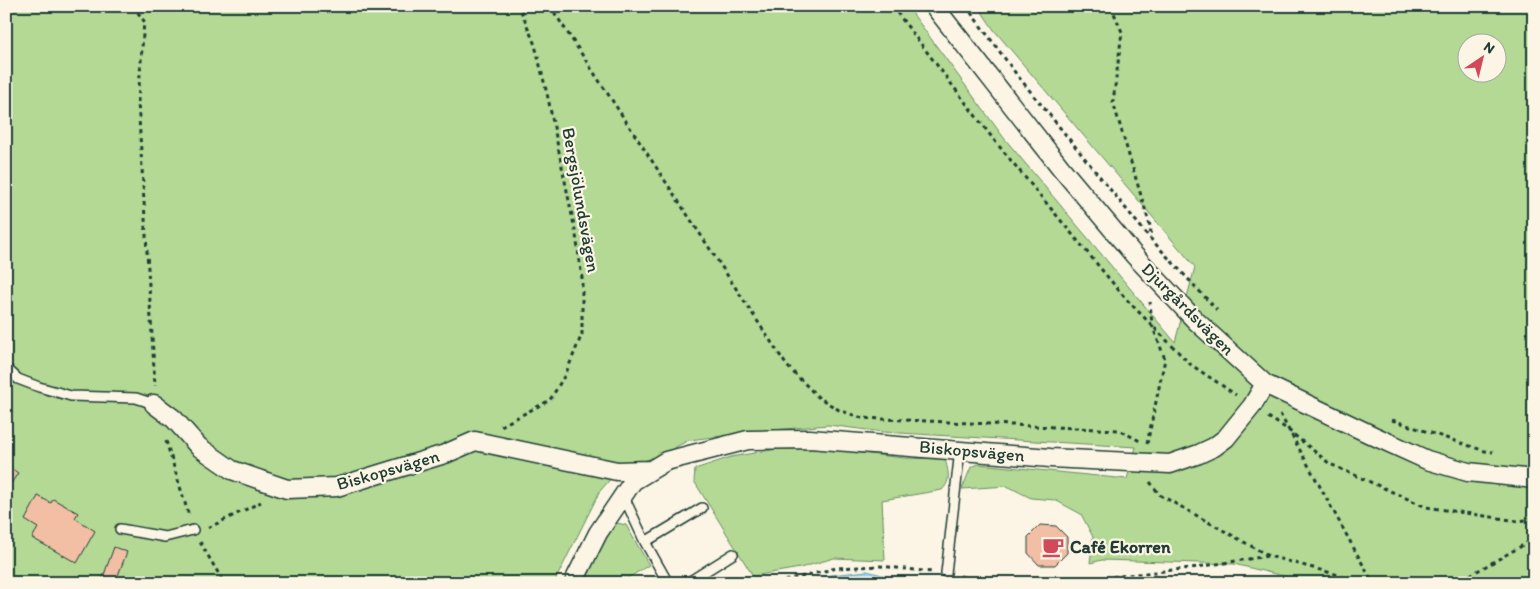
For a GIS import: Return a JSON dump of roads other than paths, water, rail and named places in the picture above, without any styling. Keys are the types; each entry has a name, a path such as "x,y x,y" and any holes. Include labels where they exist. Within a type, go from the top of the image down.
{"street":[{"name":"Djurgårdsvägen","path":"934,6 1061,168 1146,268 1196,321 1265,384 1428,460 1468,472 1534,479"},
{"name":"Biskopsvägen","path":"574,583 598,533 633,481 666,461 748,440 810,439 1104,461 1170,464 1199,454 1214,447 1226,438 1252,406 1265,384"},
{"name":"Biskopsvägen","path":"154,404 174,419 199,447 232,470 287,489 337,487 445,454 474,441 617,471 650,470"}],"lane":[{"name":"Biskopsvägen","path":"6,368 18,379 71,396 136,398 154,404"},
{"path":"946,573 960,449"},
{"path":"624,497 645,542 668,583"},
{"path":"645,542 702,508"},
{"path":"120,529 165,536 193,530"},
{"path":"686,583 733,554"}],"water":[{"path":"867,571 912,583 801,583 831,575"}],"place":[{"name":"Café Ekorren","path":"1053,547"}]}
